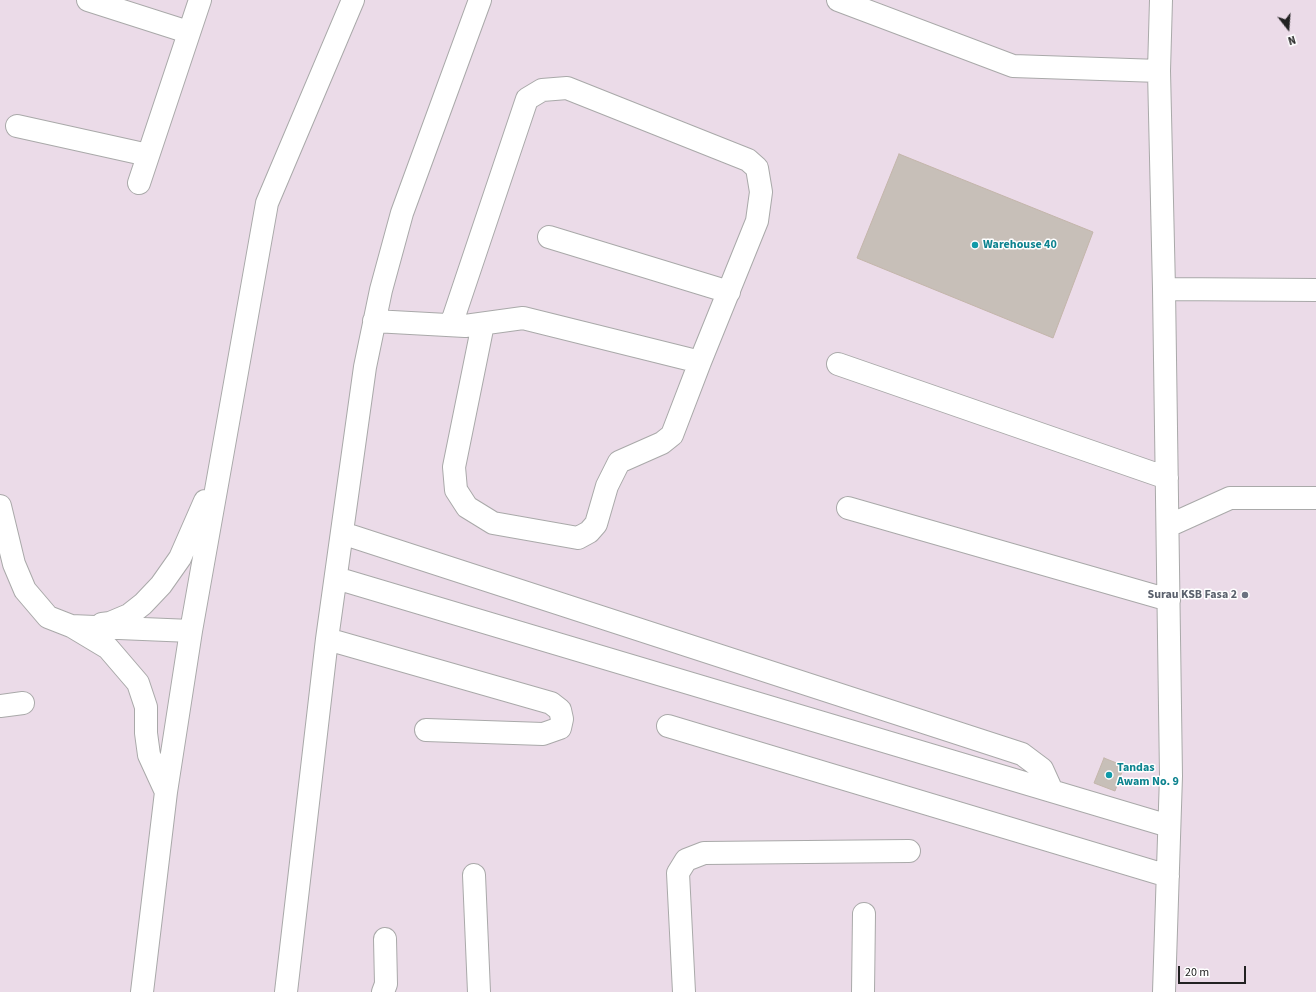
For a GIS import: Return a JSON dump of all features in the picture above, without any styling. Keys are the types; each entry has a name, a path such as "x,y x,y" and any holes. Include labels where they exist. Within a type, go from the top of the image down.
{"street":[{"path":"88,0 188,32"},
{"path":"139,183 188,32 200,0"},
{"path":"142,992 166,792 191,631 267,203 353,0"},
{"path":"286,992 327,639 365,367 381,290 402,213 480,0"},
{"path":"838,0 1013,66 1159,71"},
{"path":"1161,0 1159,71 1164,289 1171,776 1164,992"},
{"path":"451,325 527,99 542,90 566,88 748,160 757,168 761,192 757,221 672,435 662,443 619,462 607,486 596,524 589,532 578,538 493,522 467,507 456,490 454,468 483,324"},
{"path":"17,126 148,155"},
{"path":"549,237 728,292"},
{"path":"1164,289 1316,290"},
{"path":"374,321 465,326 523,318 700,362"},
{"path":"838,364 1167,478"},
{"path":"71,626 110,623 128,615 143,604 161,585 180,558 219,467"},
{"path":"1168,526 1230,498 1316,498"},
{"path":"0,506 14,564 25,590 48,618 71,626 108,648 138,683 146,707 146,733 149,756 166,792"},
{"path":"848,508 1169,600"},
{"path":"342,533 1022,754 1042,769 1052,791"},
{"path":"336,578 1169,826"},
{"path":"71,626 191,631"},
{"path":"327,639 551,703 560,710 562,719 560,728 543,734 426,730"},
{"path":"0,706 23,703"},
{"path":"668,726 1168,876"},
{"path":"684,992 678,873 686,860 704,853 909,850"},
{"path":"474,874 479,992"},
{"path":"862,992 864,914"},
{"path":"383,992 386,984 385,939"}],"shaded area":[{"path":"0,0 1316,0 1316,992 0,992"}],"building":[{"name":"Warehouse 40","path":"899,154 1093,232 1053,338 857,258"},
{"name":"Tandas Awam No. 9","path":"1104,758 1124,766 1115,791 1094,783"}],"place":[{"name":"Warehouse 40","path":"975,245"},
{"name":"Surau KSB Fasa 2","path":"1245,595"},
{"name":"Tandas Awam No. 9","path":"1109,775"}]}
